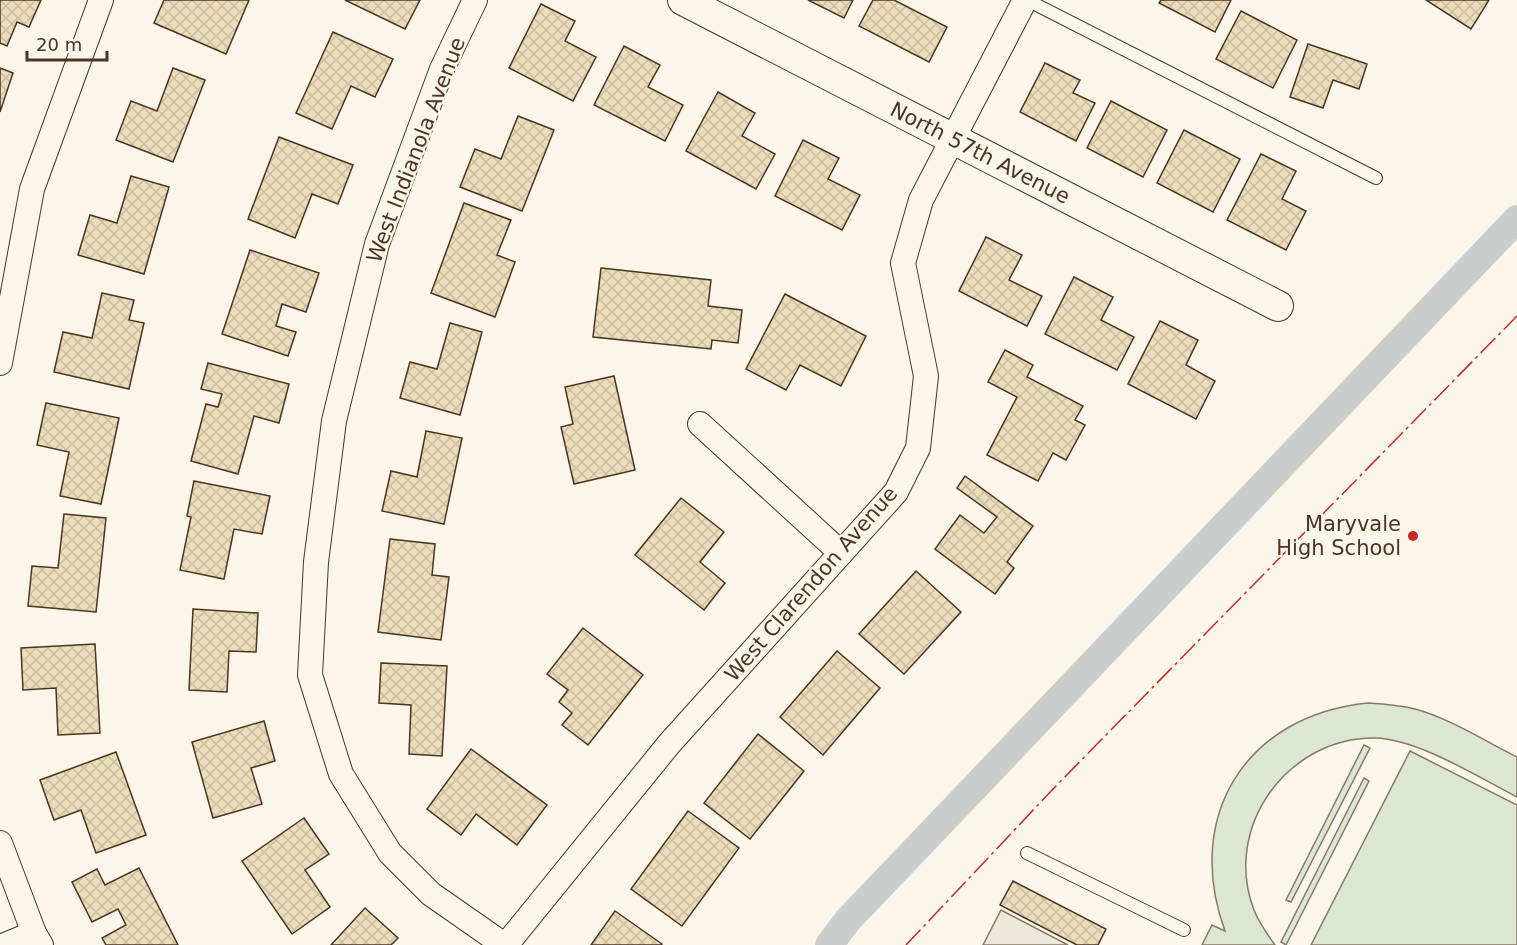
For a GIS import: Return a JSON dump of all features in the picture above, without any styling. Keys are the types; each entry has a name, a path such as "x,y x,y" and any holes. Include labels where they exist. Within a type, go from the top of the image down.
{"street":[{"path":"0,363 32,189 101,0"},
{"name":"West Indianola Avenue","path":"476,0 442,69 377,244 334,421 316,562 310,675 341,774 390,853 431,894 505,945"},
{"name":"North 57th Avenue","path":"683,0 1278,306"},
{"name":"West Clarendon Avenue","path":"505,945 669,744 896,492 918,447 926,375 903,263 921,200 1026,0"},
{"path":"700,424 841,553"},
{"path":"0,843 38,939 5,945"}],"lane":[{"path":"1026,0 1376,178"},
{"path":"1027,853 1184,930"}],"green space":[{"path":"1368,703 1386,704 1428,713 1517,757 1517,797 1448,760 1392,740 1375,738 1344,742 1315,753 1290,770 1270,792 1255,819 1247,848 1246,879 1254,910 1275,945 1202,945 1212,925 1225,931 1214,889 1212,849 1220,811 1235,778 1258,750 1288,728 1325,712"},
{"path":"1364,745 1370,748 1291,902 1286,900"},
{"path":"1410,751 1517,805 1517,945 1311,945"},
{"path":"1364,778 1369,781 1286,945 1281,942"}],"shaded area":[{"path":"1001,910 1068,945 983,945"}],"building":[{"path":"0,0 41,0 29,27 17,22 7,46 0,43"},
{"path":"164,0 249,0 226,54 154,23"},
{"path":"345,0 420,0 405,29"},
{"path":"808,0 853,0 844,18"},
{"path":"873,0 894,0 947,27 929,62 859,26"},
{"path":"1161,0 1231,0 1215,32 1159,3"},
{"path":"1426,0 1489,0 1471,29"},
{"path":"541,4 575,21 565,41 596,57 573,101 509,68"},
{"path":"1241,11 1297,40 1273,88 1216,59"},
{"path":"333,32 393,59 375,97 351,86 332,129 296,113"},
{"path":"1308,44 1367,64 1359,89 1333,80 1323,108 1290,97"},
{"path":"624,46 660,65 648,87 683,105 665,141 594,105"},
{"path":"1045,63 1080,80 1073,93 1095,103 1076,141 1020,112"},
{"path":"0,68 13,73 0,112"},
{"path":"173,68 205,80 173,162 116,140 131,101 157,111"},
{"path":"718,92 755,113 742,136 775,154 756,189 686,151"},
{"path":"1111,101 1167,130 1143,177 1087,148"},
{"path":"518,116 554,130 522,211 460,187 475,149 501,159"},
{"path":"1184,130 1240,159 1213,212 1157,183"},
{"path":"279,137 353,165 338,204 312,194 295,238 248,219"},
{"path":"803,140 839,158 828,179 860,195 842,230 775,196"},
{"path":"1261,154 1296,171 1282,199 1306,211 1286,250 1227,220"},
{"path":"131,176 169,187 144,274 78,255 90,215 117,223"},
{"path":"464,203 511,220 497,255 515,262 495,317 431,293"},
{"path":"986,237 1022,255 1009,280 1042,296 1027,326 959,291"},
{"path":"250,250 319,273 306,312 282,304 276,326 296,332 288,356 222,334"},
{"path":"601,268 711,280 708,306 742,310 738,343 712,340 711,349 593,337"},
{"path":"1074,277 1113,297 1101,320 1134,337 1117,370 1045,334"},
{"path":"102,293 134,300 129,320 144,323 129,389 54,372 63,332 92,338"},
{"path":"785,294 866,336 841,386 800,365 786,390 746,369"},
{"path":"1160,321 1198,340 1186,365 1215,381 1196,419 1128,384"},
{"path":"450,323 482,332 460,415 400,398 410,362 437,369"},
{"path":"1005,350 1033,365 1027,377 1083,406 1075,420 1085,425 1066,460 1053,453 1038,481 987,455 1017,397 988,382"},
{"path":"208,363 289,384 279,423 254,416 238,474 191,461 206,404 218,407 222,394 201,389"},
{"path":"614,376 635,470 574,484 561,427 573,424 565,387"},
{"path":"46,403 119,418 101,504 60,496 69,452 37,445"},
{"path":"426,431 462,438 444,524 382,511 391,471 417,477"},
{"path":"965,476 1033,526 1007,562 1014,568 995,594 935,549 960,515 984,533 997,517 957,488"},
{"path":"194,481 270,496 262,534 234,529 224,579 180,570 191,517 187,516"},
{"path":"681,498 724,532 700,562 725,583 704,610 635,555"},
{"path":"64,514 106,518 96,612 28,606 32,566 58,568"},
{"path":"390,539 435,544 432,575 449,577 441,640 378,632"},
{"path":"916,571 961,612 904,674 859,634"},
{"path":"193,609 258,613 256,652 229,651 227,692 189,690"},
{"path":"583,628 643,675 588,745 562,725 572,713 559,702 568,690 547,674"},
{"path":"95,644 100,733 58,735 56,688 23,690 21,648"},
{"path":"837,651 880,688 823,755 780,717"},
{"path":"381,663 447,666 442,756 409,754 411,705 379,703"},
{"path":"264,721 275,761 251,768 262,804 213,818 192,742"},
{"path":"758,734 804,771 750,839 704,803"},
{"path":"471,749 547,805 517,845 476,814 461,835 427,809"},
{"path":"116,752 146,835 96,853 81,810 54,820 40,780"},
{"path":"688,811 739,848 682,926 631,889"},
{"path":"304,818 329,854 305,870 330,907 292,934 242,861"},
{"path":"139,868 178,945 106,945 102,938 126,925 118,909 92,922 72,882 97,869 105,885"},
{"path":"1013,881 1106,929 1098,945 1077,945 1000,905"},
{"path":"365,908 398,938 391,945 331,945"},
{"path":"615,911 662,944 591,945"}],"waterway":[{"path":"829,945 848,920 1517,219"}],"power":[{"path":"906,945 1053,789 1517,316"}],"place":[{"name":"Maryvale High School","path":"1413,536"}]}
